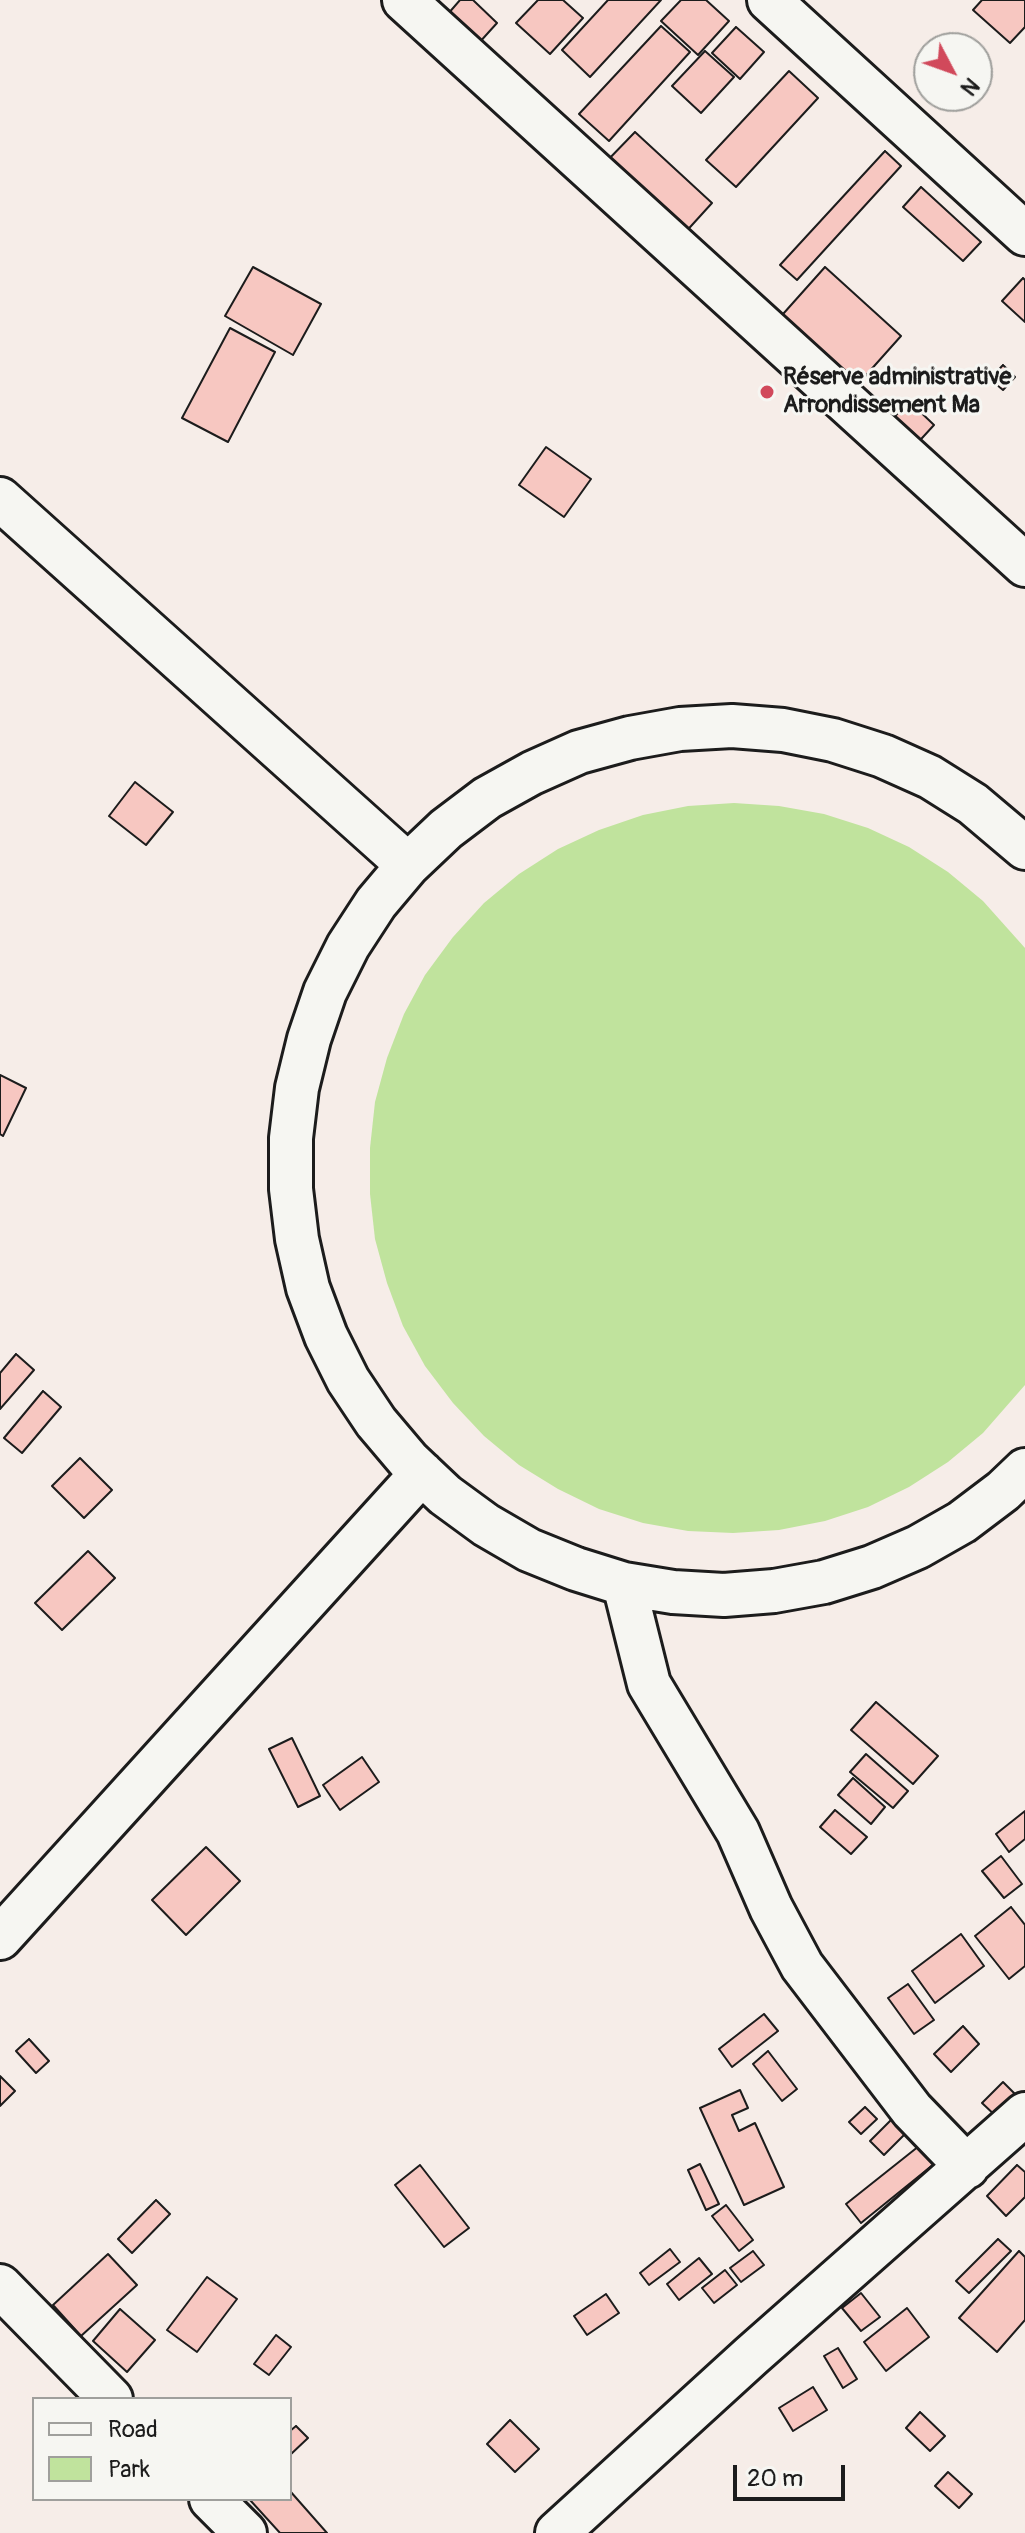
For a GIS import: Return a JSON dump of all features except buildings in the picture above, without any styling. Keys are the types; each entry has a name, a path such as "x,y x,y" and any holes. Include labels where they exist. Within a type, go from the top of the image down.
{"street":[{"path":"404,0 1025,565"},
{"path":"769,0 1025,234"},
{"path":"0,499 408,865"},
{"path":"1021,836 930,777 883,756 833,740 796,733 732,726 680,729 642,735 579,752 532,773 487,798 446,829 408,865 376,903 348,946 325,992 297,1088 291,1138 291,1189 308,1288 326,1336 348,1380 376,1422 445,1495 486,1525 529,1550 576,1569 624,1584 673,1592 724,1595 774,1591 824,1582 872,1567 918,1547 962,1522 1025,1470"},
{"path":"0,1938 422,1473"},
{"path":"624,1584 649,1684 738,1832 771,1908 802,1966 912,2110 967,2167"},
{"path":"557,2533 751,2356 1025,2114"},
{"path":"0,2286 109,2397"},
{"path":"213,2501 245,2533"}],"green space":[{"path":"734,803 779,806 824,814 868,828 909,847 948,872 983,901 1025,948 1025,1385 983,1433 948,1462 909,1487 868,1507 825,1521 779,1530 733,1533 688,1531 643,1523 599,1509 519,1465 484,1436 453,1403 425,1366 403,1326 375,1239 370,1194 370,1148 375,1102 404,1014 425,975 453,937 484,903 519,874 558,849 599,830 643,815 688,806"}],"place":[{"name":"Réserve administrative Arrondissement Ma","path":"767,392"}]}
